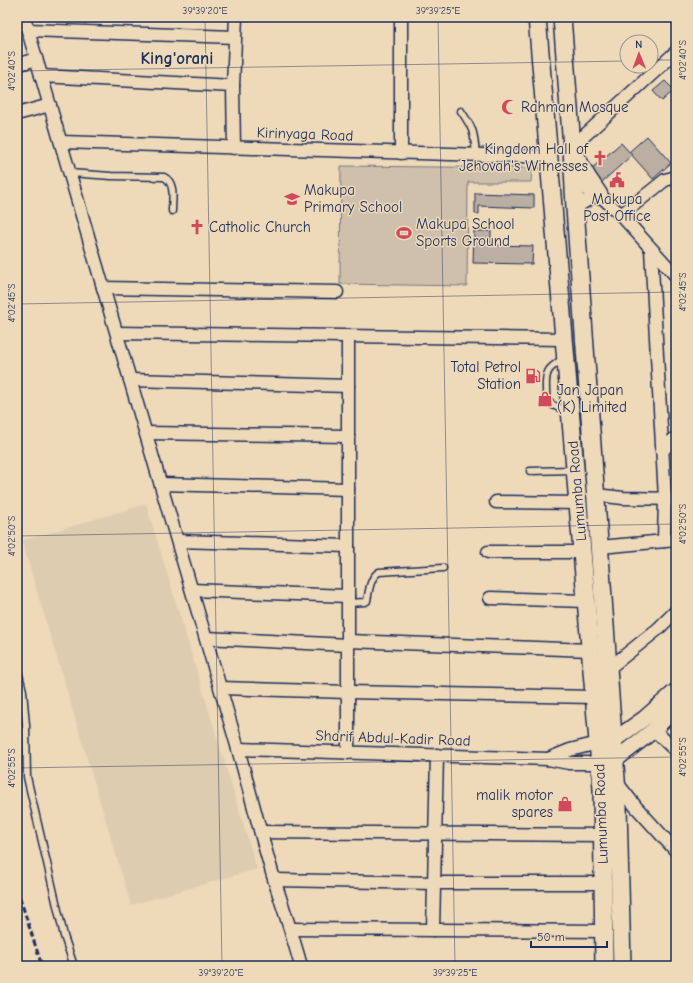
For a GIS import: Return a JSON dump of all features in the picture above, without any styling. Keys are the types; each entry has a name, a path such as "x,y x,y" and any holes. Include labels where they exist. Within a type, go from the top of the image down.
{"main road":[{"name":"Lumumba Road","path":"537,17 594,697 606,741"},
{"name":"Lumumba Road","path":"562,17 608,669 606,741 608,761 617,783 622,966"},
{"path":"547,126 570,122"},
{"path":"572,148 584,173 598,195"},
{"path":"551,184 574,184"},
{"name":"Lumumba Road","path":"604,966 602,789 608,761"}],"street":[{"path":"24,17 301,966"},
{"path":"234,148 233,86 236,17"},
{"path":"401,17 401,153"},
{"path":"28,30 235,37"},
{"path":"572,148 676,52"},
{"path":"17,64 36,59"},
{"path":"41,76 233,86"},
{"path":"17,114 50,105"},
{"path":"570,122 591,129"},
{"name":"Kirinyaga Road","path":"61,142 549,157"},
{"path":"621,214 665,180 676,177"},
{"path":"574,184 598,195 621,214 650,249 676,276"},
{"path":"575,208 598,195"},
{"path":"600,547 670,541 671,498 662,451 662,420 650,249"},
{"path":"103,288 338,292"},
{"path":"117,333 564,339"},
{"path":"348,336 348,753"},
{"path":"130,380 348,386"},
{"path":"146,433 348,436"},
{"path":"662,451 676,437"},
{"path":"161,484 348,489"},
{"path":"596,495 623,498 671,498"},
{"path":"496,502 578,503"},
{"path":"178,541 348,546"},
{"path":"488,552 582,552"},
{"path":"192,590 348,599"},
{"path":"490,598 586,601"},
{"path":"608,669 658,629 676,611"},
{"path":"206,638 590,650"},
{"path":"221,688 594,697"},
{"path":"606,741 645,718 676,691"},
{"path":"608,761 654,730 676,707"},
{"path":"654,730 676,751"},
{"name":"Sharif Abdul-Kadir Road","path":"548,759 570,750 606,741"},
{"name":"Sharif Abdul-Kadir Road","path":"238,749 548,759 570,763 608,761"},
{"path":"433,930 437,755"},
{"path":"617,783 636,807 676,851"},
{"path":"261,832 602,835"},
{"path":"275,880 434,883 603,883"},
{"path":"291,929 604,931"}],"lane":[{"path":"461,111 472,126 476,155"},
{"path":"70,174 168,179 171,183 172,211"},
{"path":"566,356 548,370 545,377 546,395 548,402 554,406 570,411"},
{"path":"530,471 576,470"},
{"path":"348,599 365,602 367,601 372,578 375,574 380,572 443,568"},
{"path":"17,666 23,692 26,725 27,777 64,936 74,966"}],"shaded area":[{"name":"Makupa School Sports Ground","path":"341,166 532,168 531,182 468,182 467,286 340,284"},
{"path":"146,504 257,869 131,905 22,541"}],"building":[{"path":"665,81 674,90 662,101 653,91"},
{"path":"647,136 671,163 653,179 629,152"},
{"path":"621,143 632,155 602,182 591,169"},
{"path":"475,193 534,195 534,208 479,206 479,214 475,214"},
{"path":"474,231 491,231 491,245 533,246 532,264 473,263"}],"railway":[{"path":"17,889 42,966"}],"place":[{"name":"Rahman Mosque","path":"509,107"},
{"name":"Kingdom Hall of Jehovah's Witnesses","path":"600,158"},
{"name":"Makupa Post Office","path":"617,180"},
{"name":"Makupa Primary School","path":"292,199"},
{"name":"Catholic Church","path":"197,227"},
{"name":"Makupa School Sports Ground","path":"404,233"},
{"name":"Total Petrol Station","path":"533,376"},
{"name":"Jan Japan (K) Limited","path":"545,399"},
{"name":"malik motor spares","path":"565,804"}],"district":[{"name":"King'orani","path":"177,58"}]}
